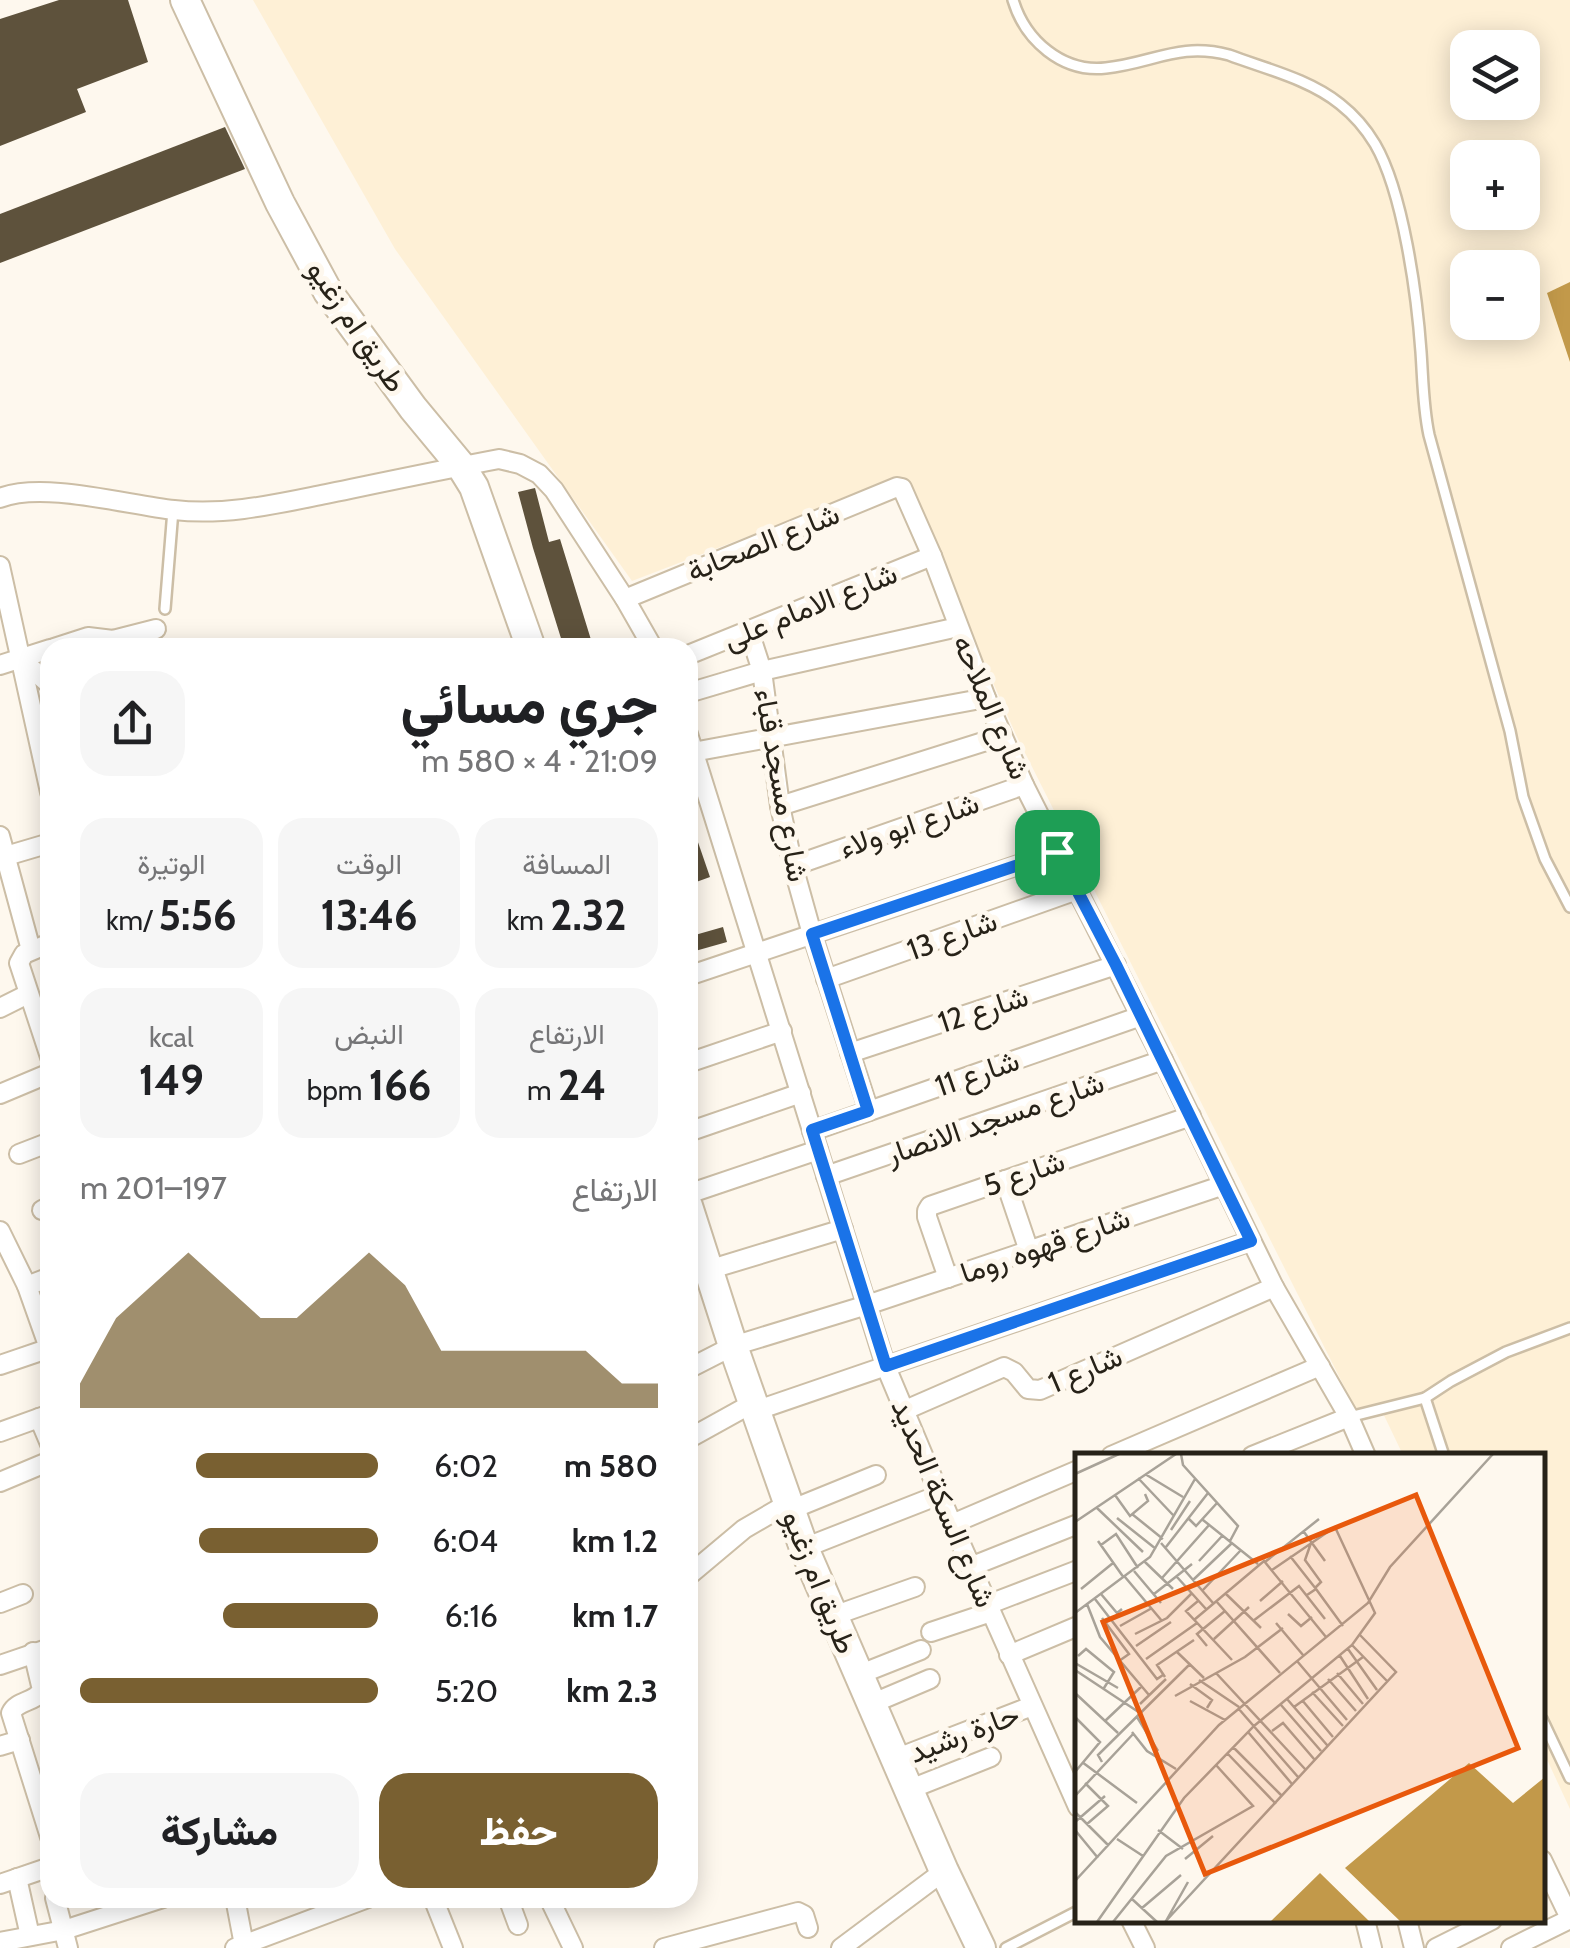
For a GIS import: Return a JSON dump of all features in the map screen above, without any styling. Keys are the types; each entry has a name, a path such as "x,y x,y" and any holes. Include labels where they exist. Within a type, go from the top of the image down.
{"main road":[{"name":"طريق ام زغيو","path":"185,0 280,203 328,292 474,487 527,638"},
{"name":"طريق ام زغيو","path":"698,1238 804,1548 981,1948"}],"street":[{"path":"0,498 60,492 174,510 216,512 258,508 499,459 539,474 554,490 647,638"},
{"name":"شارع الصحابة","path":"625,598 897,486 902,488"},
{"name":"شارع الملاحه","path":"902,488 1024,784 1274,1287 1349,1418 1365,1453"},
{"name":"شارع الامام على","path":"698,651 932,556"},
{"path":"0,566 40,746"},
{"path":"698,690 762,671 958,627"},
{"path":"121,638 156,629"},
{"name":"شارع مسجد قباء","path":"748,630 762,671 780,806 793,866 868,1111"},
{"path":"0,665 40,652"},
{"path":"21,658 40,676"},
{"path":"698,742 770,737 986,698"},
{"path":"780,806 1002,736"},
{"name":"شارع السكة الحديد","path":"698,768 886,1366 970,1567 1075,1800"},
{"name":"شارع ابو ولاء","path":"793,866 1024,784"},
{"path":"0,836 31,950"},
{"path":"6,856 40,846"},
{"path":"698,973 1057,852"},
{"name":"شارع 13","path":"826,979 1077,890"},
{"path":"40,947 22,956 20,967 40,1017"},
{"name":"شارع 12","path":"850,1052 1116,965"},
{"path":"0,1008 28,994"},
{"name":"شارع 11","path":"812,1130 1141,1016"},
{"path":"698,1061 782,1032"},
{"name":"شارع مسجد الانصار","path":"826,1176 1163,1060"},
{"path":"0,1094 40,1078"},
{"path":"698,1129 801,1093"},
{"name":"شارع 5","path":"948,1278 927,1217 927,1211 936,1204 1191,1116"},
{"path":"19,1154 40,1146"},
{"path":"698,1191 818,1150"},
{"path":"1006,1180 1029,1250"},
{"name":"شارع قهوه روما","path":"698,1364 733,1346 1224,1185"},
{"path":"708,1270 843,1230"},
{"path":"0,1232 40,1321"},
{"path":"698,1434 754,1407 1251,1241"},
{"path":"27,1286 40,1281"},
{"name":"شارع 1","path":"903,1411 1004,1367 1014,1372 1028,1389 1040,1390 1274,1287"},
{"path":"0,1365 40,1351"},
{"path":"1121,1453 1320,1366"},
{"path":"0,1432 40,1418"},
{"path":"1260,1453 1349,1418"},
{"path":"0,1482 40,1464"},
{"path":"952,1524 1075,1471"},
{"path":"698,1567 744,1530 788,1507 876,1475"},
{"path":"804,1548 939,1494"},
{"path":"970,1567 1075,1525"},
{"path":"931,1632 1075,1571"},
{"path":"833,1616 915,1587"},
{"path":"0,1603 23,1594"},
{"path":"1009,1655 1075,1627"},
{"path":"858,1674 921,1650"},
{"path":"0,1665 40,1651"},
{"path":"871,1704 930,1679"},
{"path":"40,1693 12,1710 20,1740 40,1780"},
{"name":"حارة رشيد","path":"895,1759 1032,1706"},
{"path":"0,1746 20,1740"},
{"path":"908,1790 991,1757"},
{"path":"841,1948 944,1871"},
{"path":"30,1936 8,1881 40,1872"},
{"path":"1511,1948 1570,1918 1549,1892"},
{"path":"58,1908 66,1939"},
{"path":"0,1942 30,1936 66,1939 139,1908"},
{"path":"236,1908 240,1946 321,1908"},
{"path":"438,1908 453,1948"},
{"path":"512,1908 518,1925"},
{"path":"552,1908 570,1947"},
{"path":"664,1948 798,1912 804,1915 808,1928"},
{"path":"1132,1923 1145,1948"},
{"path":"1367,1923 1372,1948"},
{"path":"1408,1923 1414,1948"},
{"path":"1436,1948 1486,1923"}],"lane":[{"path":"1013,0 1022,22 1038,43 1070,63 1106,68 1185,50 1214,51 1324,93 1351,114 1375,144 1390,180 1410,270 1428,435 1510,731 1523,797 1545,859 1570,907"},
{"path":"165,609 174,510"},
{"path":"1349,1418 1424,1398 1506,1352 1570,1328"},
{"path":"1424,1398 1443,1453"},
{"path":"1545,1725 1570,1778"},
{"path":"1006,1948 1075,1913"}],"shaded area":[{"path":"253,0 1570,0 1570,1809 1545,1755 1545,1453 1402,1453 1380,1407 1358,1414 1016,735 903,477 632,581 395,249"},
{"path":"1570,282 1570,362 1547,293"}],"building":[{"path":"59,0 128,0 148,62 77,89 86,112 0,146 0,19"},
{"path":"225,127 245,169 0,263 0,214"},
{"path":"535,488 549,542 560,539 590,638 561,638 518,492"},
{"path":"698,842 710,877 698,881"},
{"path":"723,927 727,942 698,950 698,934"}],"route":[{"path":"1057,852 1251,1241 886,1366 812,1130 868,1111 812,934 1057,852"}]}
